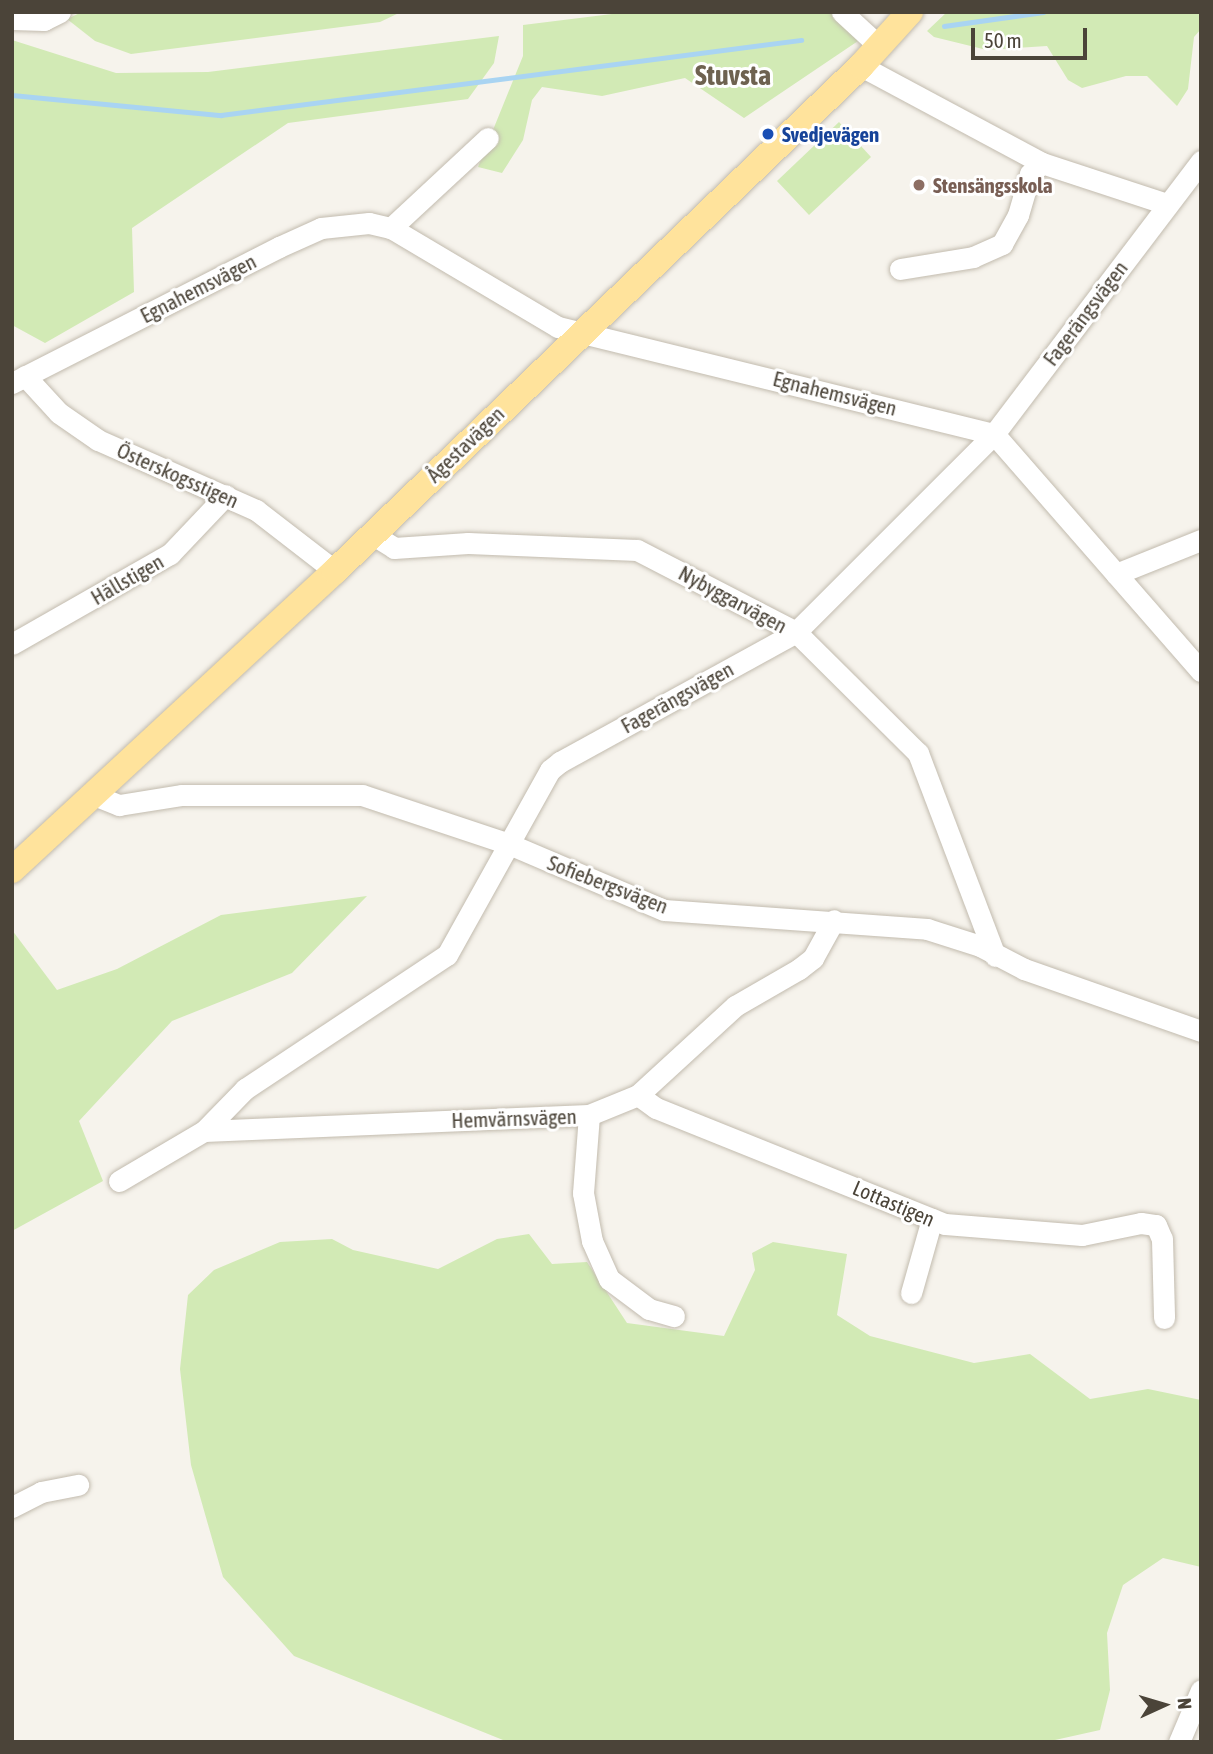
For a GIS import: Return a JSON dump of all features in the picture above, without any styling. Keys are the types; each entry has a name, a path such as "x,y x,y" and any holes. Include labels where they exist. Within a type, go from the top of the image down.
{"main road":[{"name":"Ågestavägen","path":"12,870 335,570 862,66 910,12"}],"street":[{"path":"12,19 44,20 60,12"},
{"path":"842,12 879,46"},
{"path":"862,66 1042,163 1167,204"},
{"path":"391,228 488,138"},
{"name":"Fagerängsvägen","path":"119,1181 204,1131 245,1089 447,955 550,770 796,632 994,435 1201,161"},
{"path":"900,270 973,257 1002,244 1018,215 1030,174 1042,163"},
{"name":"Egnahemsvägen","path":"19,380 321,228 347,223 391,228 542,319 994,435"},
{"name":"Österskogsstigen","path":"19,380 98,440 226,495 276,522 335,570"},
{"path":"994,435 1201,671"},
{"name":"Hällstigen","path":"12,644 170,554 226,495"},
{"name":"Nybyggarvägen","path":"372,534 394,548 468,543 637,550 796,632 918,753 995,956"},
{"path":"1116,574 1201,540"},
{"name":"Sofiebergsvägen","path":"94,794 119,806 182,795 342,792 509,844 664,910 834,920 927,929 980,946 995,956 1201,1031"},
{"name":"Hemvärnsvägen","path":"204,1131 589,1115 638,1095 735,1006 813,958 834,920"},
{"name":"Lottastigen","path":"638,1095 656,1108 944,1224 1064,1234 1141,1223 1156,1225 1162,1239 1164,1318"},
{"path":"589,1115 583,1193 592,1241 608,1279 649,1308 674,1316"},
{"path":"911,1293 932,1219"},
{"path":"12,1507 41,1492 78,1485"},
{"path":"1179,1742 1201,1690"}],"green space":[{"path":"82,12 401,12 380,22 131,54 95,41 67,19"},
{"path":"628,12 833,12 861,39 744,118 685,78 602,96 542,87 532,100 523,140 502,173 478,167 523,56 523,25"},
{"path":"947,12 1201,12 1201,29 1194,37 1188,89 1177,106 1147,76 1126,76 1082,88 1068,80 1047,46 987,50 934,37 927,31"},
{"path":"499,36 494,63 468,99 288,123 132,228 134,292 45,343 12,325 12,40 116,73 208,72"},
{"path":"839,122 871,157 809,215 777,181"},
{"path":"367,896 292,973 172,1021 79,1121 103,1181 12,1231 12,930 57,990 117,969 221,915"},
{"path":"529,1234 552,1264 587,1262 627,1323 724,1336 755,1270 752,1253 773,1242 847,1254 837,1315 870,1336 974,1363 1030,1354 1090,1399 1148,1389 1201,1400 1201,1567 1163,1558 1123,1585 1107,1633 1110,1690 1100,1730 1046,1742 508,1742 294,1656 223,1577 191,1465 180,1369 188,1295 214,1270 280,1242 332,1239 353,1250 438,1269 497,1239"}],"waterway":[{"path":"944,26 1043,12"},
{"path":"12,95 221,115 801,40"}],"place":[{"name":"Svedjevägen","path":"768,134"},
{"name":"Stensängsskola","path":"919,185"}],"district":[{"name":"Stuvsta","path":"733,75"}]}
